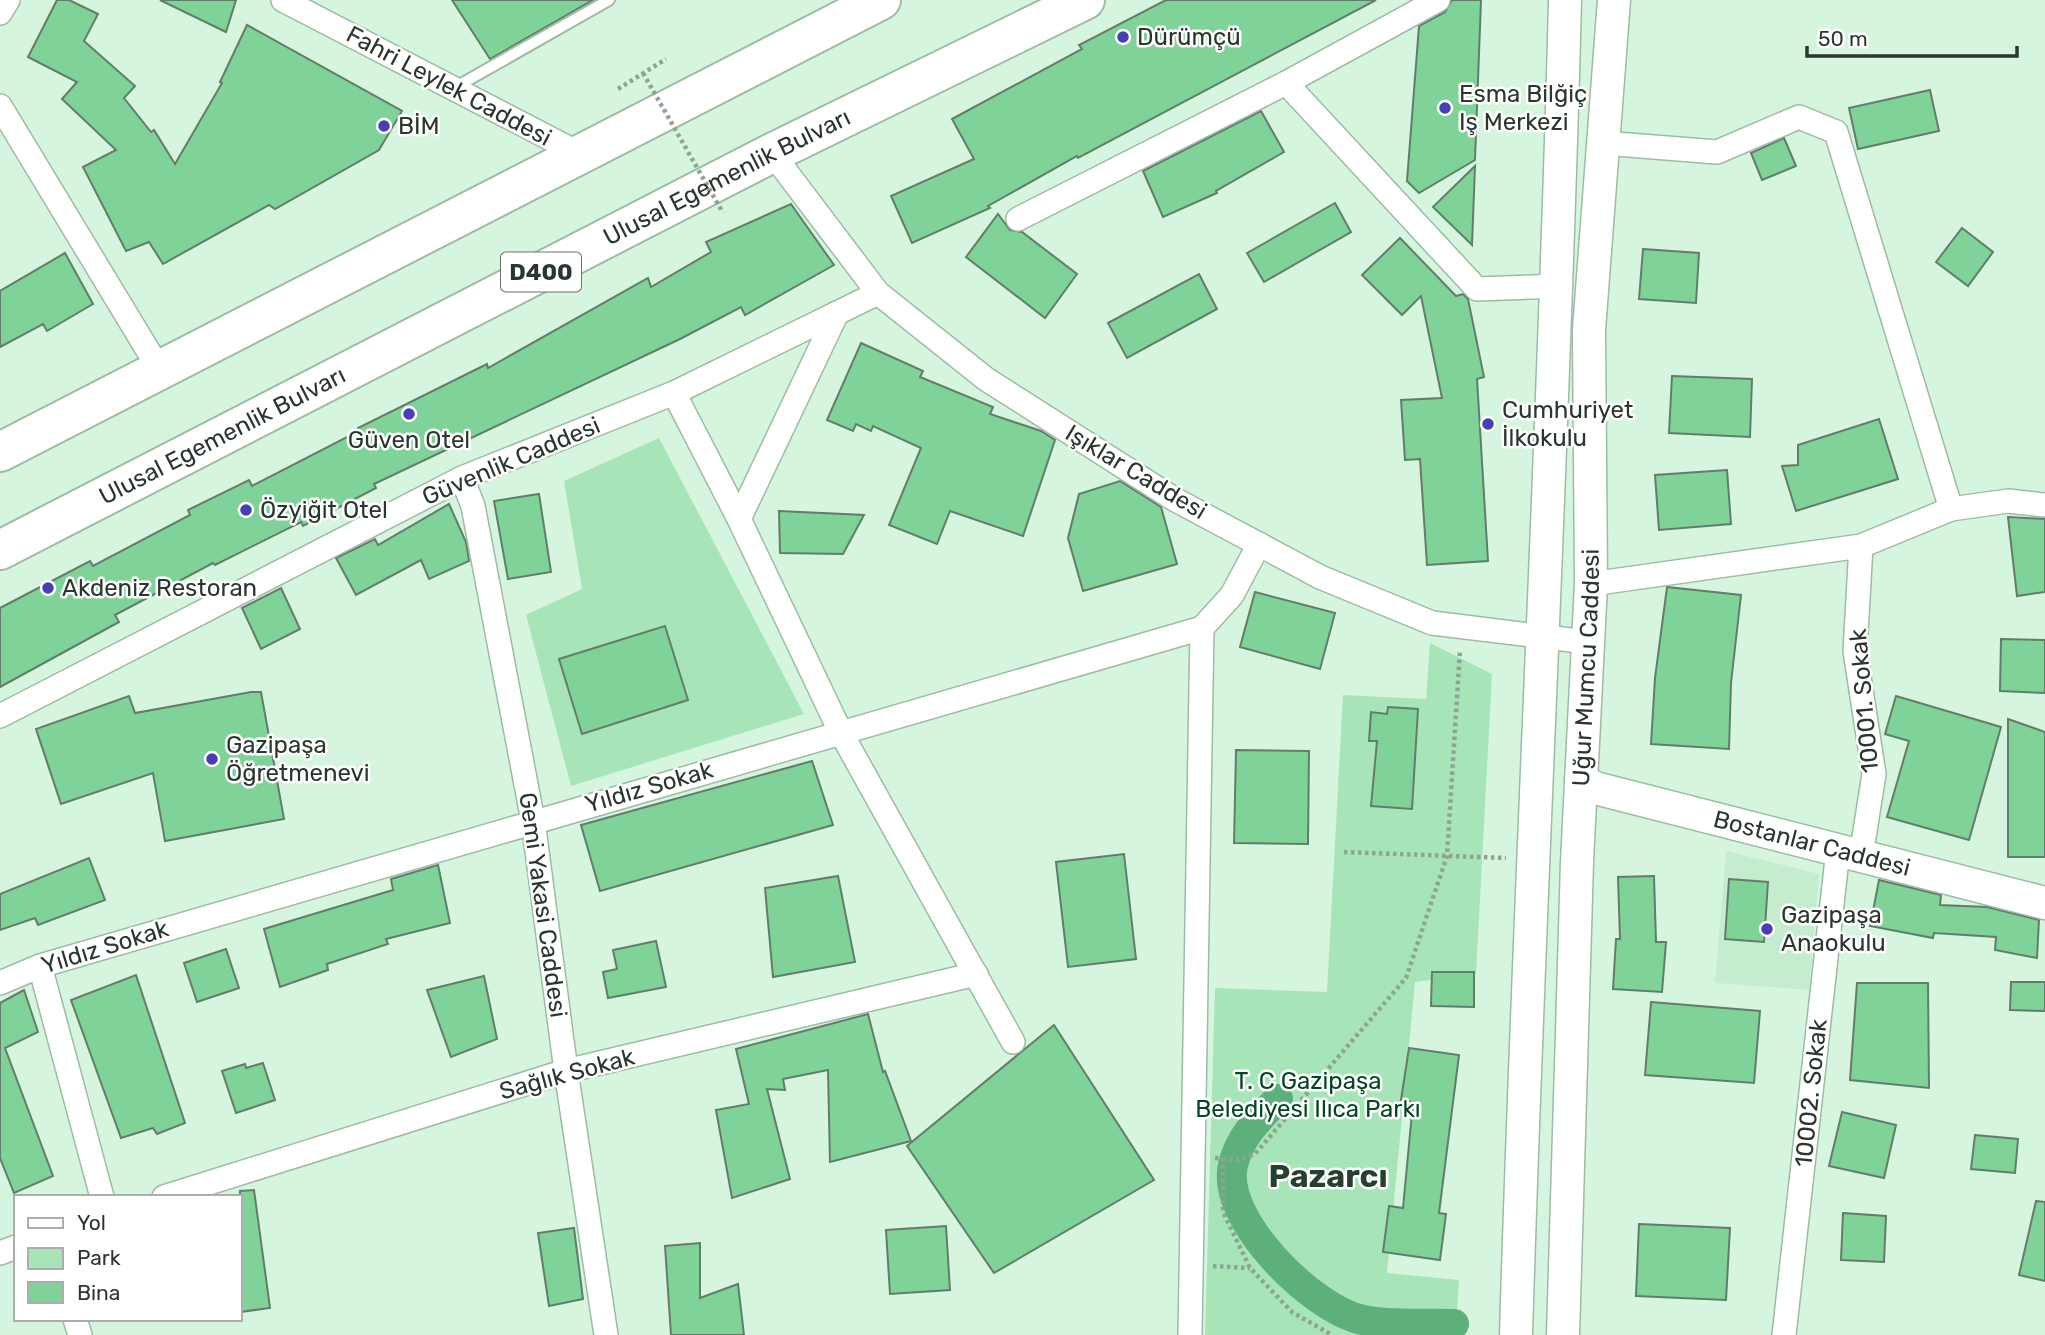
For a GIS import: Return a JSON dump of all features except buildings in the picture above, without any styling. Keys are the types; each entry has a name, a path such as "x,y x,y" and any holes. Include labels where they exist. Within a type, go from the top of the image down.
{"highway":[{"path":"0,452 161,372 578,153 881,0"},
{"name":"Ulusal Egemenlik Bulvarı","path":"0,550 772,153 1085,0"}],"main road":[{"name":"Uğur Mumcu Caddesi","path":"1516,1335 1531,859 1558,286 1565,0"},
{"name":"Uğur Mumcu Caddesi","path":"1563,1335 1581,780 1591,584 1589,330 1614,0"},
{"name":"Bostanlar Caddesi","path":"1581,780 1595,788 2045,903"}],"street":[{"path":"0,13 8,0"},
{"path":"1018,219 1286,83 1438,0"},
{"name":"Fahri Leylek Caddesi","path":"289,1 578,153"},
{"path":"1286,83 1477,289 1558,286"},
{"path":"1603,143 1717,152 1799,117 1836,132 1951,509"},
{"path":"3,118 161,372"},
{"name":"Işıklar Caddesi","path":"772,153 878,293 986,379 1174,499 1320,577 1432,623 1587,642"},
{"name":"Güvenlik Caddesi","path":"0,716 462,478 674,393 878,293"},
{"path":"739,519 837,313"},
{"path":"674,393 739,519 839,732 1013,1042"},
{"name":"Gemi Yakasi Caddesi","path":"462,478 473,506 533,821 566,1071 606,1335"},
{"path":"1591,584 1861,546 1951,509 2008,501 2045,505"},
{"path":"1190,1335 1202,628 1232,595 1259,544"},
{"name":"10001. Sokak","path":"1850,853 1874,774 1855,650 1861,546"},
{"name":"Yıldız Sokak","path":"0,983 40,966 1202,628"},
{"name":"10002. Sokak","path":"1784,1335 1850,853"},
{"path":"40,966 101,1195"},
{"name":"Sağlık Sokak","path":"170,1195 566,1071 976,974"}],"lane":[{"path":"454,88 608,0"}],"path":[{"path":"618,89 666,59"},
{"path":"643,73 723,213"},
{"path":"1332,1335 1292,1312 1250,1268 1223,1212 1223,1158 1239,1160 1255,1154 1406,978 1447,856 1462,628"},
{"path":"1344,852 1531,859"},
{"path":"1192,1265 1250,1268"}],"shaded area":[{"name":"Gazipaşa Anaokulu","path":"1726,851 1819,874 1809,990 1715,983"}],"green space":[{"path":"659,438 804,714 571,786 526,615 582,589 564,481"},
{"name":"T. C Gazipaşa Belediyesi Ilıca Parkı","path":"1430,643 1492,674 1476,974 1415,982 1387,1273 1459,1280 1457,1312 1443,1335 1205,1335 1215,988 1327,992 1343,695 1426,699"}],"waterway":[{"path":"1278,1099 1245,1137 1233,1165 1233,1187 1241,1211 1255,1235 1296,1281 1343,1313 1363,1320 1385,1323 1454,1324"}],"place":[{"name":"Dürümçü","path":"1123,37"},
{"name":"Esma Bilğiç Iş Merkezi","path":"1445,108"},
{"name":"BİM","path":"384,126"},
{"name":"Güven Otel","path":"409,414"},
{"name":"Cumhuriyet İlkokulu","path":"1488,424"},
{"name":"Özyiğit Otel","path":"246,510"},
{"name":"Akdeniz Restoran","path":"48,588"},
{"name":"Gazipaşa Öğretmenevi","path":"212,759"},
{"name":"Gazipaşa Anaokulu","path":"1767,929"}],"district":[{"name":"Pazarcı","path":"1328,1176"}]}
